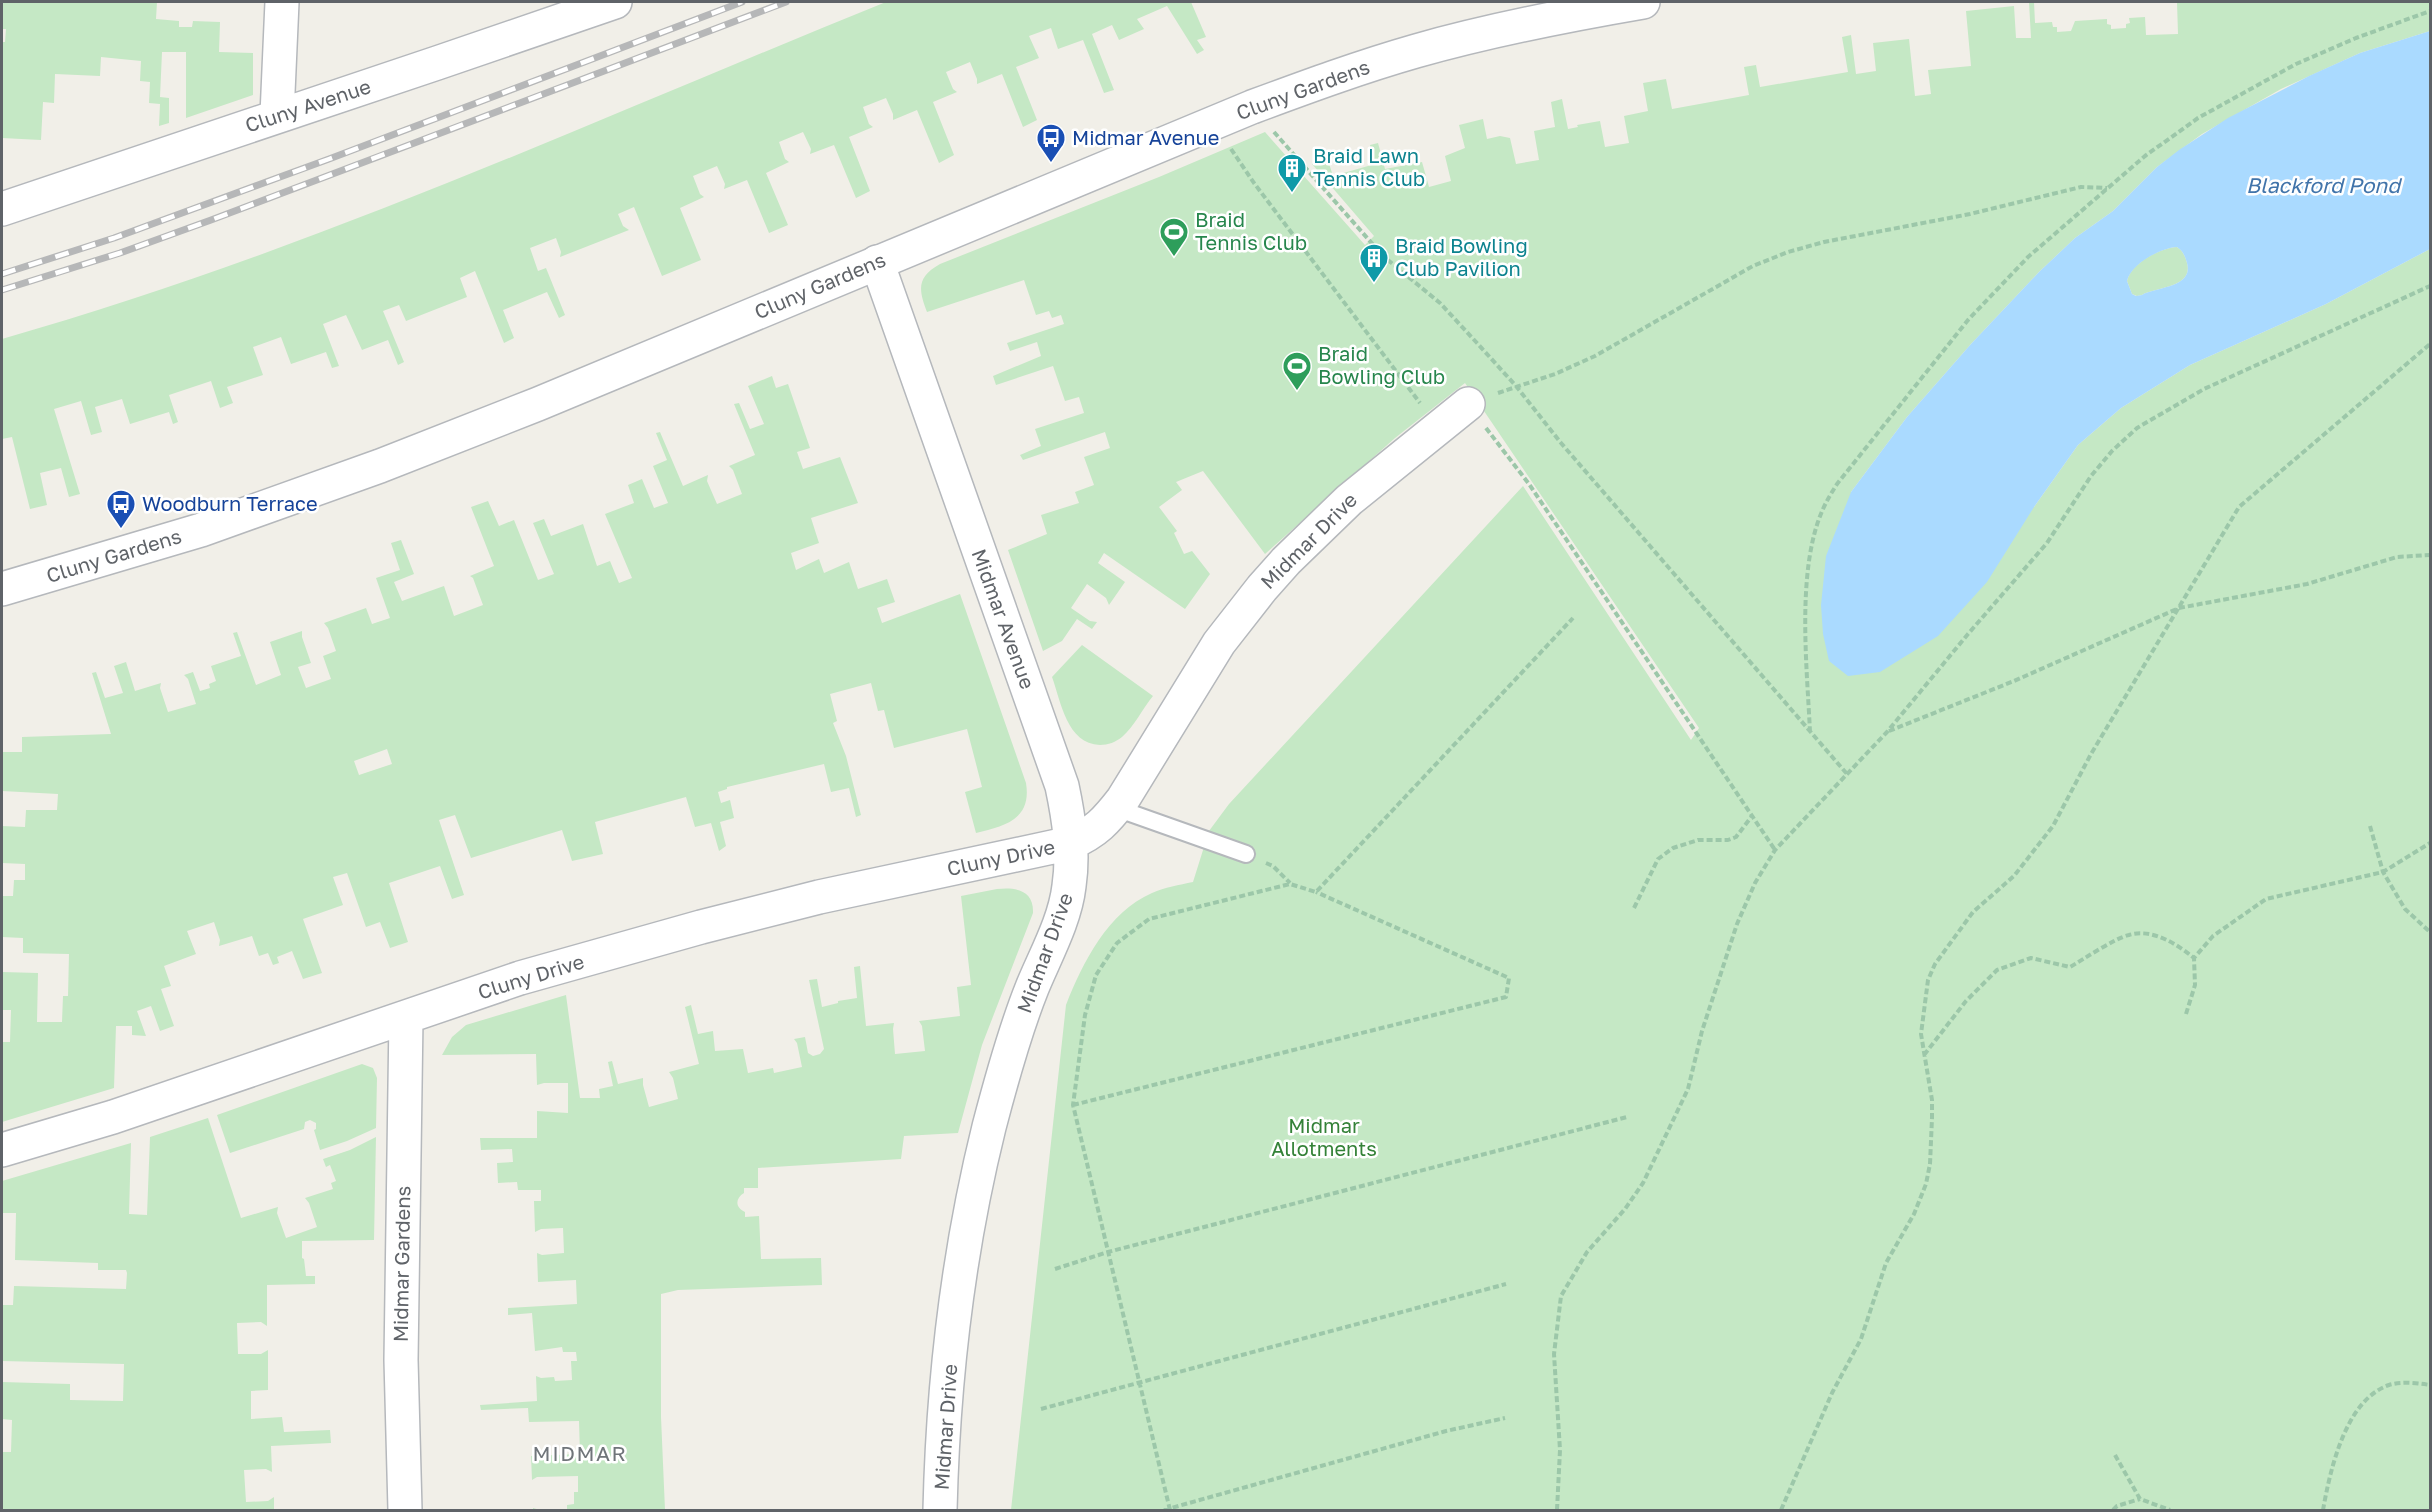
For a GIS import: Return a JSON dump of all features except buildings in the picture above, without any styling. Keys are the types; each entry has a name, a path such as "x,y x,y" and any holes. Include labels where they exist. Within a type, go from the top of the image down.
{"street":[{"path":"278,116 282,2"},
{"name":"Cluny Avenue","path":"2,209 615,2"},
{"name":"Cluny Gardens","path":"2,589 201,530 309,493 538,404 1252,107 1330,78 1416,51 1505,29 1643,2"},
{"name":"Midmar Avenue","path":"877,262 1062,786 1071,843"},
{"name":"Midmar Drive","path":"940,1510 942,1440 949,1364 971,1205 989,1127 1017,1031 1069,889 1071,843 1091,834 1116,808 1219,643 1286,561 1349,500 1468,404"},
{"name":"Cluny Drive","path":"2,1150 113,1117 520,978 758,912 1071,843"},
{"name":"Midmar Gardens","path":"405,1510 401,1349 406,1018"}],"lane":[{"path":"1116,808 1246,854"}],"path":[{"path":"1810,732 1808,581 1810,555 1823,509 1837,484 1968,320 2028,257 2107,188 2198,118 2324,50 2430,11"},
{"path":"1252,107 1383,256 1440,303 1516,386 1561,443 1847,774"},
{"path":"1230,146 1254,183 1428,412"},
{"path":"1775,850 1529,484 1468,404 1555,374 1595,356 1754,266 1788,252 1824,242 1971,214 2081,187 2107,188"},
{"path":"1557,1510 1560,1450 1554,1354 1561,1296 1587,1252 1625,1209 1643,1183 1688,1089 1702,1032 1737,924 1755,883 1775,850 1887,732 2047,543 2091,476 2112,451 2137,428 2204,389 2430,286"},
{"path":"1781,1510 1832,1393 1861,1339 1886,1263 1914,1214 1926,1184 1933,1136 1932,1100 1921,1034 1928,980 1935,964 1972,912 2014,876 2053,826 2091,754 2239,507 2430,344"},
{"path":"1887,732 2014,681 2178,608 2307,584 2397,557 2430,555"},
{"path":"1316,892 1573,618"},
{"path":"1634,908 1658,859 1673,848 1698,840 1728,840 1736,837 1752,816"},
{"path":"2370,826 2383,872 2405,909 2430,932"},
{"path":"2186,1014 2195,984 2194,958 2213,936 2266,899 2383,872 2430,843"},
{"path":"1072,1105 1506,997 1509,978 1316,892 1290,884 1273,866 1246,854"},
{"path":"1290,884 1149,920 1117,943 1096,975 1085,1015 1072,1105 1141,1383 1168,1510 1446,1431 1505,1418"},
{"path":"1924,1056 1966,1001 1997,970 2005,967 2031,958 2070,967 2129,934 2152,934 2176,944 2194,958"},
{"path":"1055,1269 1108,1252 1627,1117"},
{"path":"1041,1409 1506,1284"},
{"path":"2323,1510 2338,1447 2357,1412 2387,1386 2399,1383 2430,1385"},
{"path":"2115,1455 2140,1498 2170,1510"},
{"path":"2113,1510 2117,1506 2140,1498"}],"green space":[{"path":"2,2 157,2 156,19 179,21 179,27 192,27 193,21 220,22 219,52 253,53 253,95 186,118 186,52 162,52 160,97 169,98 169,123 159,126 160,104 149,103 150,82 140,81 141,61 101,57 100,76 55,74 54,103 43,102 41,140 2,138 2,42 5,42 6,29 2,29"},
{"path":"886,2 1191,2 1206,37 1197,40 1204,50 1197,54 1167,6 1137,19 1144,29 1119,40 1112,25 1092,34 1114,90 1104,93 1083,40 1058,49 1051,28 1029,36 1039,58 1016,67 1037,120 1023,127 1002,74 977,84 970,62 946,72 953,89 957,92 933,102 954,155 939,163 917,110 893,120 893,114 886,98 863,107 869,124 873,127 849,137 870,191 856,198 834,145 810,154 811,149 803,132 779,142 785,159 789,162 766,173 788,225 769,233 747,180 724,189 725,184 717,166 693,176 700,194 704,197 680,208 701,260 662,276 634,207 618,214 623,226 629,230 560,257 561,252 556,238 530,248 538,271 546,268 565,315 559,318 547,292 503,310 514,338 504,343 475,271 460,278 467,297 406,321 399,305 383,311 404,362 398,365 388,340 362,350 346,315 323,324 339,366 332,368 326,352 291,364 281,337 253,347 263,375 227,387 233,403 220,408 211,381 169,395 178,422 173,424 169,412 130,424 122,399 95,407 102,432 91,435 81,401 54,409 80,494 69,497 61,468 40,473 47,505 30,509 12,437 2,439 2,339 115,305 338,226"},
{"name":"Midmar Allotments","path":"2029,2 2034,2 2035,23 2052,22 2053,27 2057,27 2057,32 2071,31 2075,21 2107,19 2107,24 2111,25 2111,29 2126,28 2126,24 2130,23 2129,18 2145,17 2146,35 2178,34 2177,2 2430,2 2430,31 2360,53 2281,89 2202,134 2157,167 2113,211 2075,238 2039,272 1971,344 1907,417 1851,492 2034,507 2078,445 2121,408 2190,365 2326,304 2430,249 2430,1510 1011,1510 1066,1005 1080,972 1110,925 1122,912 1152,893 1193,882 1209,831 1229,804 1523,486 1691,740 1699,728 1465,383 1395,438 1265,554 1203,471 1176,482 1182,490 1159,507 1177,531 1174,533 1184,554 1192,551 1210,574 1185,609 1104,553 1098,563 1125,582 1109,605 1106,598 1087,584 1071,608 1090,621 1097,622 1092,629 1077,619 1062,641 1043,651 1008,550 1047,534 1041,515 1079,503 1075,492 1094,485 1084,457 1110,448 1105,432 1023,460 1020,455 1041,446 1035,429 1084,413 1079,397 1065,401 1053,366 996,385 993,376 1041,356 1037,342 1010,351 1007,343 1064,324 1061,315 1052,318 1049,311 1036,315 1024,280 927,312 921,290 923,279 940,264 1159,177 1265,132 1365,245 1374,236 1312,164 1326,154 1333,176 1375,164 1370,145 1378,143 1385,169 1422,162 1429,187 1451,181 1445,156 1465,148 1459,125 1483,119 1487,139 1500,136 1510,138 1516,164 1539,160 1534,131 1555,127 1551,102 1562,99 1568,129 1600,121 1605,147 1629,143 1624,116 1648,111 1643,83 1666,79 1672,109 1749,95 1744,67 1756,65 1760,87 1848,72 1842,37 1851,35 1856,74 1876,71 1873,43 1909,39 1915,96 1931,94 1928,70 1971,66 1966,11 2014,6 2016,38 2031,38"},
{"path":"2177,247 2184,254 2187,263 2188,271 2185,277 2172,285 2142,295 2132,294 2127,281 2134,268 2155,253"},
{"path":"772,376 776,388 788,384 810,448 797,452 803,469 840,457 858,503 811,518 819,543 791,553 796,570 819,559 824,573 849,562 858,589 887,579 895,602 877,608 882,623 960,594 1026,783 1025,805 1014,819 1006,824 976,833 965,792 982,787 967,729 894,748 884,710 878,711 871,683 830,694 837,721 833,723 846,756 861,815 856,817 849,788 831,792 824,764 727,787 718,792 721,803 730,800 734,818 720,822 726,846 719,851 711,823 695,827 686,797 595,822 603,854 572,861 562,830 471,858 455,815 439,820 464,895 452,899 440,866 389,883 408,942 390,948 380,922 366,927 347,873 333,877 343,905 303,919 322,973 303,979 292,951 277,957 279,963 273,965 268,953 259,956 252,936 219,946 220,940 214,922 187,931 196,954 164,966 171,986 161,989 174,1026 160,1031 151,1006 137,1011 146,1036 132,1035 132,1026 116,1026 114,1088 2,1122 2,1042 10,1042 11,1010 2,1010 2,972 38,973 37,1022 62,1022 63,996 68,996 69,954 23,953 23,938 2,937 2,896 13,896 14,880 25,880 25,864 2,863 2,826 25,827 26,810 57,810 58,794 2,791 2,752 22,752 22,737 111,734 92,673 96,672 105,698 123,693 114,666 126,662 135,691 161,683 160,688 168,712 196,704 188,679 184,675 193,672 200,691 210,688 209,684 216,681 211,666 241,656 233,633 237,632 256,685 281,675 270,642 302,631 311,663 298,667 306,688 331,679 323,656 336,651 324,623 366,608 372,624 390,618 376,578 400,570 391,543 401,540 414,574 394,582 402,601 444,586 454,616 483,605 473,578 470,576 494,566 471,507 488,501 499,526 514,520 538,580 554,574 533,523 544,519 551,536 583,524 597,566 610,561 619,583 632,578 605,514 634,503 628,485 642,479 654,508 668,503 653,466 667,460 656,433 660,432 683,486 708,475 707,481 717,504 742,494 733,470 729,466 755,455 734,404 739,403 750,429 764,424 748,386","holes":["387,749 392,764 359,775 354,761"]},
{"path":"1082,645 1153,696 1126,733 1109,744 1089,743 1073,730 1062,709 1052,677"},
{"path":"997,889 1017,890 1027,895 1033,905 1033,913 982,1045 958,1133 904,1136 901,1159 758,1168 758,1188 744,1188 744,1193 738,1200 738,1206 745,1212 745,1217 759,1216 761,1259 821,1258 822,1285 678,1290 661,1294 661,1417 665,1510 540,1510 567,1509 567,1505 574,1504 574,1492 578,1492 578,1476 537,1477 532,1480 531,1456 580,1454 579,1421 529,1422 528,1408 481,1410 480,1405 537,1401 536,1376 554,1377 555,1381 572,1380 571,1361 577,1361 576,1352 563,1352 562,1347 535,1351 532,1313 508,1315 508,1308 577,1304 576,1280 538,1282 537,1253 542,1255 564,1253 563,1228 541,1229 535,1232 534,1201 541,1201 541,1190 518,1190 517,1182 498,1183 497,1163 513,1162 512,1149 481,1150 480,1138 537,1138 537,1111 568,1113 568,1083 537,1085 536,1054 442,1055 452,1037 466,1025 566,995 580,1098 600,1098 599,1089 613,1086 608,1062 612,1061 618,1084 643,1078 649,1107 678,1099 673,1078 669,1072 699,1064 685,1007 691,1005 698,1034 713,1031 715,1051 743,1049 748,1073 773,1068 774,1073 802,1067 794,1039 805,1037 808,1053 813,1056 820,1054 824,1049 809,980 817,979 822,1007 838,1003 838,1001 857,998 854,967 860,966 866,1026 894,1023 895,1054 925,1051 922,1026 919,1021 960,1016 957,987 971,985 961,896"},
{"path":"362,1064 373,1068 377,1078 376,1128 320,1150 314,1130 316,1123 310,1120 305,1122 304,1129 230,1153 217,1115"},
{"path":"208,1118 241,1218 278,1207 277,1213 286,1238 317,1227 305,1198 333,1189 331,1183 336,1181 330,1165 326,1167 323,1159 350,1150 376,1137 374,1240 302,1241 302,1258 306,1276 315,1276 315,1284 267,1285 267,1326 261,1322 237,1323 238,1354 261,1354 268,1350 268,1390 251,1391 251,1419 282,1417 284,1432 330,1430 331,1443 271,1446 272,1472 266,1469 244,1470 246,1502 268,1501 274,1497 274,1510 2,1510 2,1452 11,1452 12,1420 2,1419 2,1382 70,1384 70,1400 123,1401 124,1364 2,1361 2,1305 13,1305 14,1286 126,1289 127,1273 126,1270 98,1270 98,1263 15,1260 16,1213 2,1213 2,1181 131,1143 129,1214 147,1215 150,1137"}],"water":[{"name":"Blackford Pond","path":"2430,31 2430,249 2326,304 2190,365 2121,408 2078,445 2034,507 1987,582 1938,636 1880,672 1848,676 1829,661 1823,634 1821,605 1826,556 1851,492 1907,417 1971,344 2039,272 2075,238 2113,211 2157,167 2228,118 2309,76 2360,53","holes":["2177,247 2184,254 2187,263 2188,271 2185,277 2172,285 2142,295 2132,294 2127,281 2134,269 2147,258 2163,250"]}],"railway":[{"path":"2,274 114,238 329,159 742,2"},
{"path":"2,290 120,253 211,220 786,2"}],"place":[{"name":"Midmar Avenue","path":"1051,164"},
{"name":"Braid Lawn Tennis Club","path":"1292,194"},
{"name":"Braid Tennis Club","path":"1174,258"},
{"name":"Braid Bowling Club Pavilion","path":"1374,284"},
{"name":"Braid Bowling Club","path":"1297,392"},
{"name":"Woodburn Terrace","path":"121,530"}],"district":[{"name":"MIDMAR","path":"580,1454"}]}
